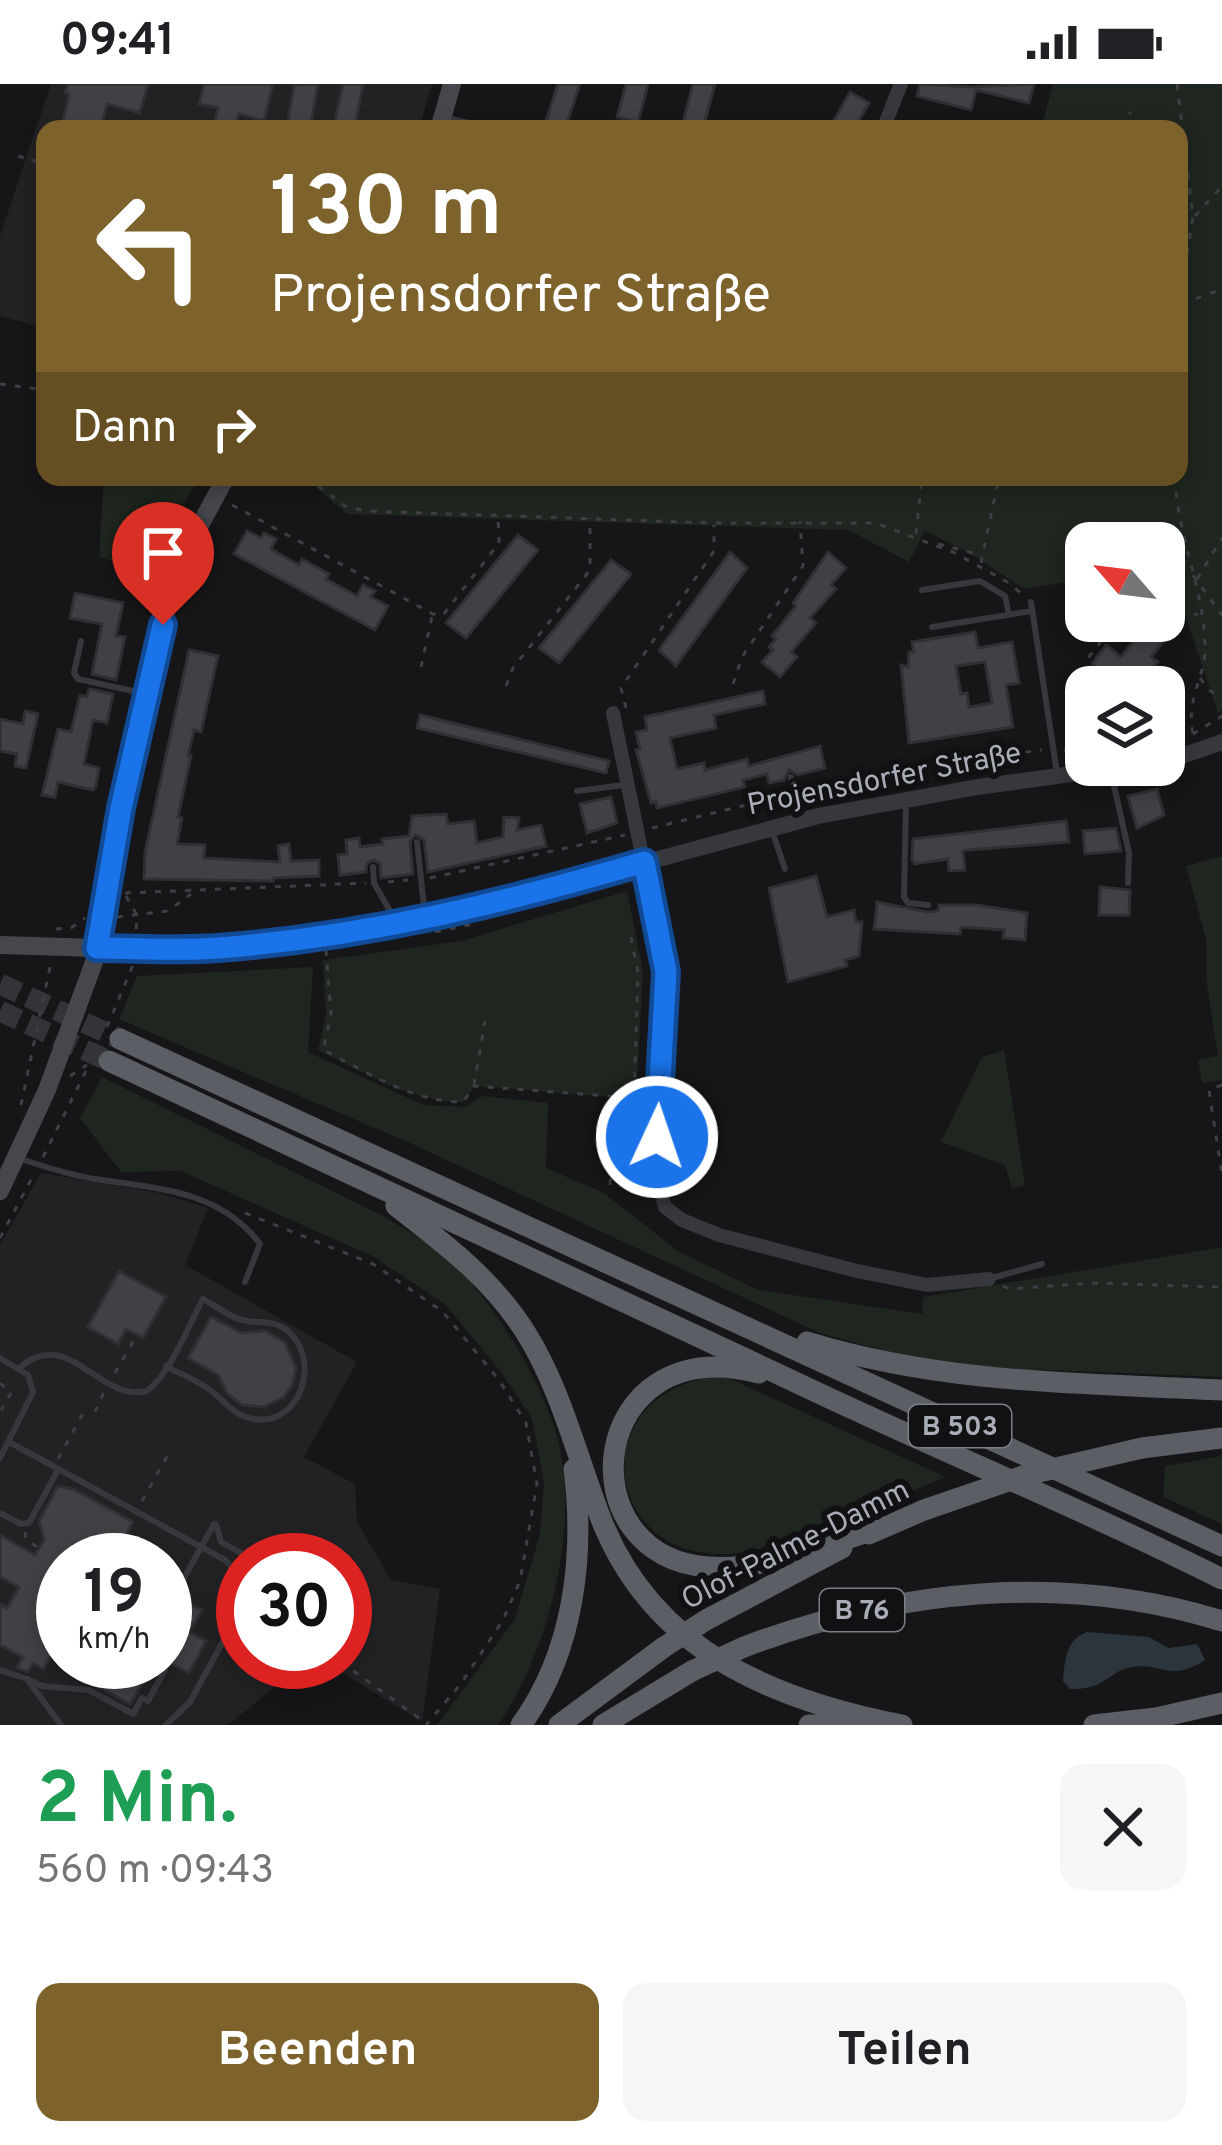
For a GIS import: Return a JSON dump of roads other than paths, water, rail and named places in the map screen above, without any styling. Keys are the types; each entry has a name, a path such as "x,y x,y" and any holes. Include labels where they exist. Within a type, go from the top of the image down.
{"highway":[{"name":"B 503","path":"113,1034 1222,1546"},
{"name":"B 503","path":"99,1063 684,1327 1222,1579"},
{"path":"366,1182 464,1258 500,1297 545,1367 614,1548 642,1590 696,1648 815,1707 902,1725"},
{"path":"699,1303 846,1354 975,1379 1222,1390"},
{"path":"793,1382 710,1366 654,1384 629,1411 615,1441 612,1473 627,1519 668,1557 708,1567 761,1562 879,1529"},
{"path":"521,1725 553,1671 575,1579 578,1498 570,1438"},
{"name":"Olof-Palme-Damm","path":"559,1725 706,1620 879,1529 1026,1474 1142,1448 1222,1438"},
{"name":"B 76","path":"603,1725 692,1671 744,1647 856,1611 984,1592 1049,1591 1109,1597 1222,1621"},
{"path":"1094,1725 1156,1718 1222,1702"},
{"path":"809,1725 886,1725"}],"main road":[{"path":"441,120 452,84"},
{"path":"0,1191 47,1090 97,948 121,808 171,590 220,486"},
{"name":"Projensdorfer Straße","path":"0,946 97,948"}],"street":[{"path":"887,120 901,84"},
{"path":"620,711 628,785 666,972 655,1173 665,1207 682,1220 719,1235 910,1281 928,1285 989,1280"},
{"path":"1185,754 1222,742"},
{"name":"Projensdorfer Straße","path":"97,948 220,948 398,924 421,927 797,821 1065,775"}],"lane":[{"path":"922,590 980,580 1005,596 1009,615"},
{"path":"932,627 1009,615 1031,606 1050,749 1058,776"},
{"path":"81,641 74,673 78,679 146,694"},
{"path":"791,777 797,821"},
{"path":"577,791 628,785"},
{"path":"1114,786 1129,853 1128,883"},
{"path":"905,799 904,897 908,903 928,904"},
{"path":"771,828 785,869"},
{"path":"417,842 421,927"},
{"path":"373,867 374,883 398,924"},
{"path":"18,1157 92,1179 176,1189 193,1196 250,1230 260,1244 244,1282"},
{"path":"989,1280 1042,1264"},
{"path":"18,1369 38,1355 52,1354 130,1393 142,1393 154,1385 203,1299 238,1319 280,1325 301,1348 303,1384 296,1401 265,1419 241,1415 214,1393 166,1366"},
{"path":"0,1358 28,1376 33,1392 0,1458"},
{"path":"8,1442 216,1558"},
{"path":"0,1513 25,1525 32,1520 58,1470"},
{"path":"192,1563 214,1522 218,1533"},
{"path":"166,1725 190,1702 216,1654"},
{"path":"0,1670 36,1683"},
{"path":"27,1679 61,1725"},
{"path":"77,1689 89,1690 133,1714 142,1698 148,1701 155,1689"}],"tunnel":[{"path":"0,984 120,1039"},
{"path":"0,1011 109,1061"}]}
